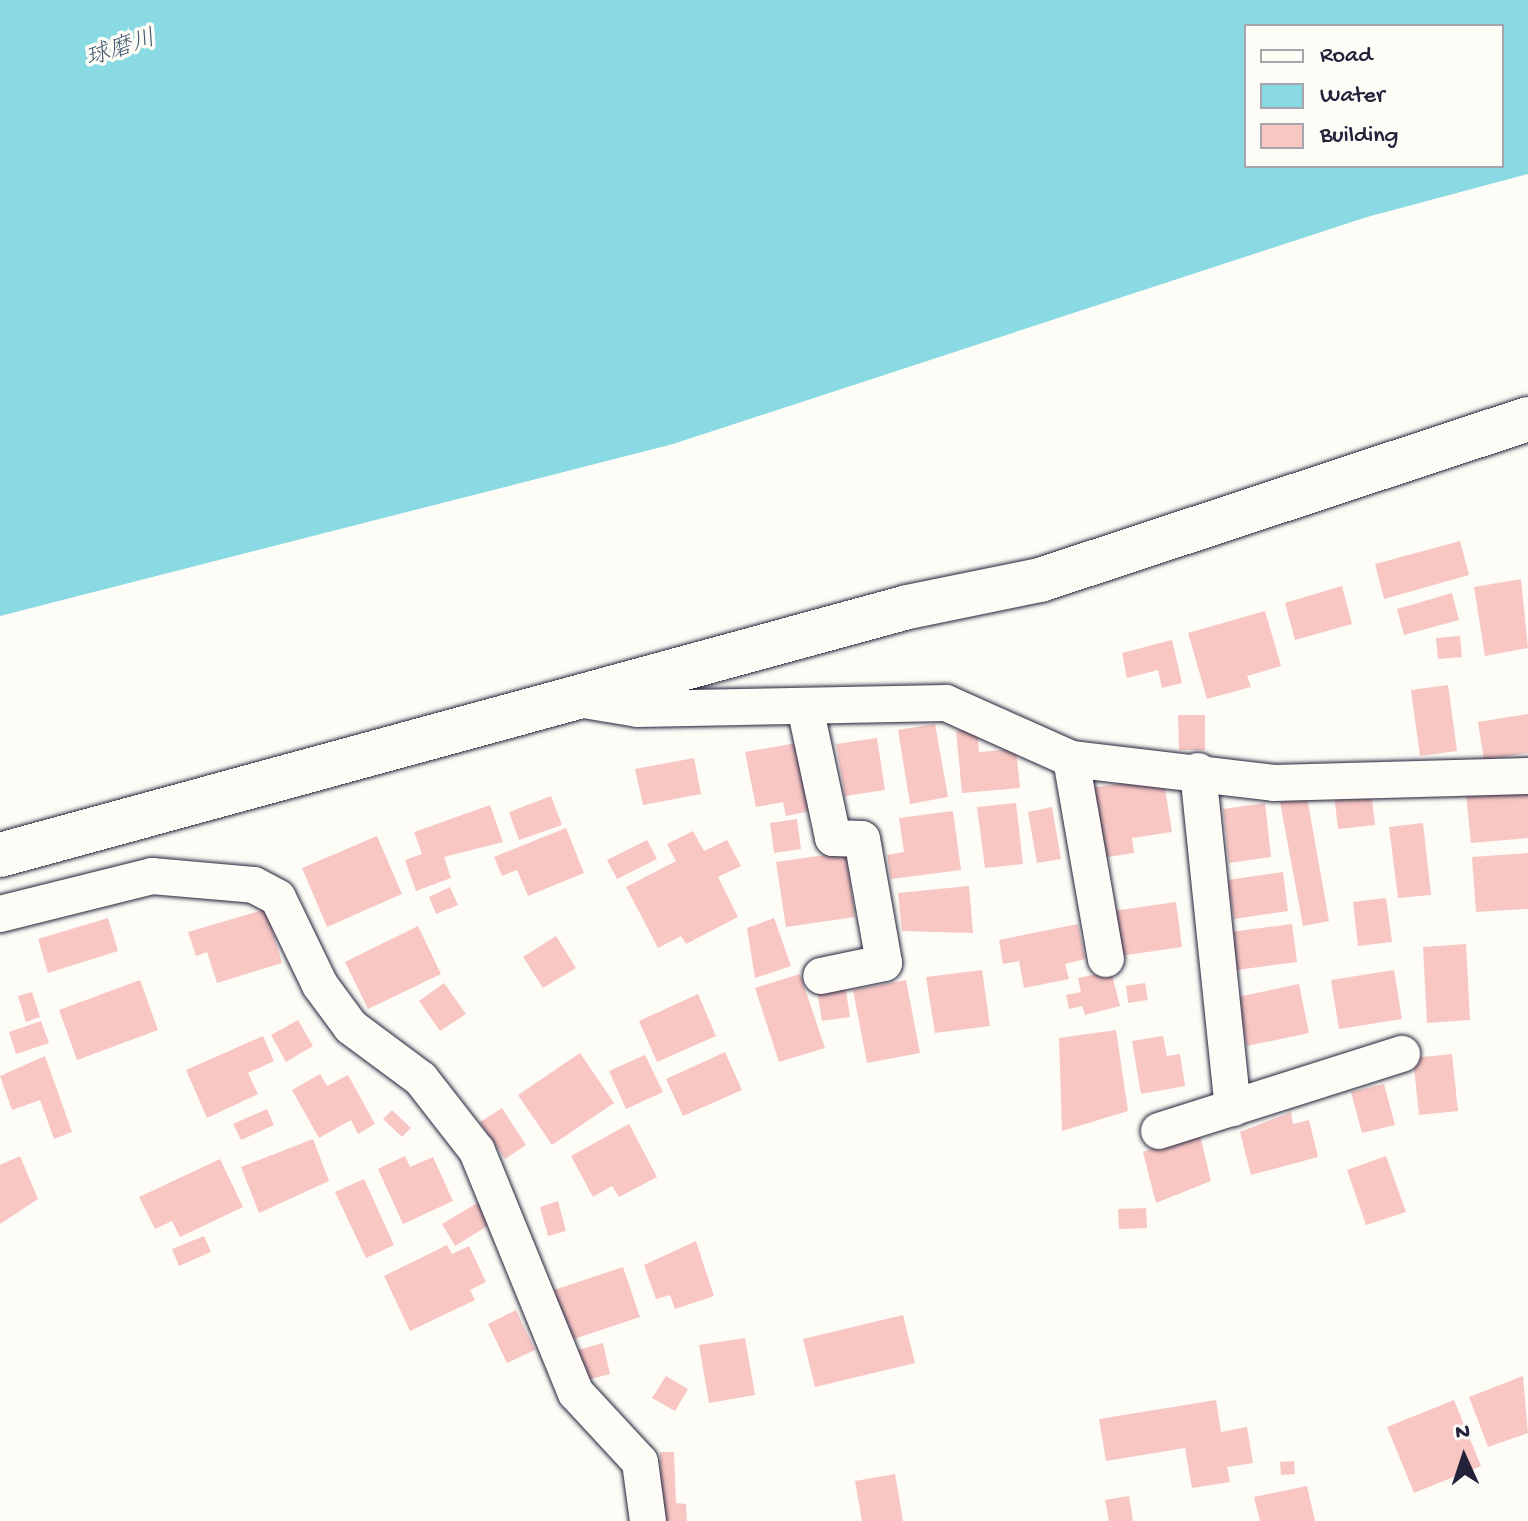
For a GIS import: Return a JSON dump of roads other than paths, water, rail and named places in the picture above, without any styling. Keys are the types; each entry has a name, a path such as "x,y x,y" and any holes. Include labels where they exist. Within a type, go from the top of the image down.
{"street":[{"path":"0,855 908,607 1040,580 1528,419"},
{"path":"578,699 638,709 946,703 1071,759 1198,771 1274,783 1528,776"},
{"path":"805,707 833,838 862,839 884,963 821,976"},
{"path":"1071,759 1106,959"},
{"path":"1198,771 1233,1108"},
{"path":"0,914 152,876 254,885 278,898 320,985 351,1027 421,1079 477,1151 576,1393 640,1462 648,1521"},
{"path":"1159,1131 1402,1054"}],"water":[{"name":"球磨川","path":"0,0 1528,0 1528,174 1367,217 673,444 0,616"}]}
